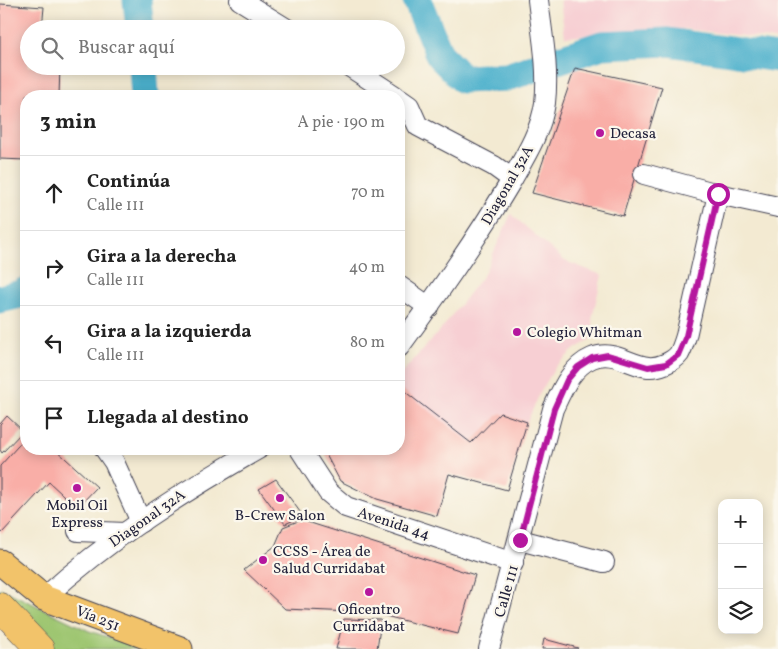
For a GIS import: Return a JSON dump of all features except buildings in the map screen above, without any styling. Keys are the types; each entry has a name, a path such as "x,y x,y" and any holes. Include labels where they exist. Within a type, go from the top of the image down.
{"highway":[{"path":"0,607 40,649"}],"main road":[{"name":"Vía 251","path":"0,562 44,598 180,649"}],"street":[{"path":"240,0 272,20"},
{"name":"Diagonal 32A","path":"405,339 492,213 531,146 544,104 546,71 538,0"},
{"path":"362,75 386,90"},
{"path":"405,103 409,106 418,126 494,166 512,180"},
{"path":"644,174 718,194 778,207"},
{"name":"Calle 111","path":"489,649 554,409 567,380 578,367 592,358 608,355 648,367 666,364 678,355 686,336 718,194"},
{"path":"405,290 428,307"},
{"path":"78,531 133,527 114,462 109,455"},
{"name":"Diagonal 32A","path":"44,598 66,578 133,527 194,485 247,455"},
{"name":"Avenida 44","path":"304,455 328,492 346,507 513,563"},
{"path":"520,540 604,562"}],"shaded area":[{"path":"560,0 778,0 778,40 686,29 565,37"},
{"name":"Colegio Whitman","path":"511,214 565,261 602,275 592,319 596,337 576,348 556,366 540,393 527,422 500,413 471,443 405,392 405,369 443,327 484,274"}],"green space":[{"path":"0,588 89,631 146,649 52,649 0,597"}],"waterway":[{"path":"137,0 139,20"},
{"path":"417,0 440,56 463,79 507,77 602,45 668,42 778,58"},
{"path":"144,75 145,90"},
{"path":"0,299 20,294"}],"place":[{"name":"Decasa","path":"600,133"},
{"name":"Colegio Whitman","path":"517,332"},
{"name":"Mobil Oil Express","path":"77,488"},
{"name":"B-Crew Salon","path":"280,498"},
{"name":"CCSS - Área de Salud Curridabat","path":"263,560"},
{"name":"Oficentro Curridabat","path":"369,592"}],"route":[{"path":"520,540 554,409 567,380 578,367 592,358 608,355 648,367 666,364 678,355 686,336 718,194"}]}
